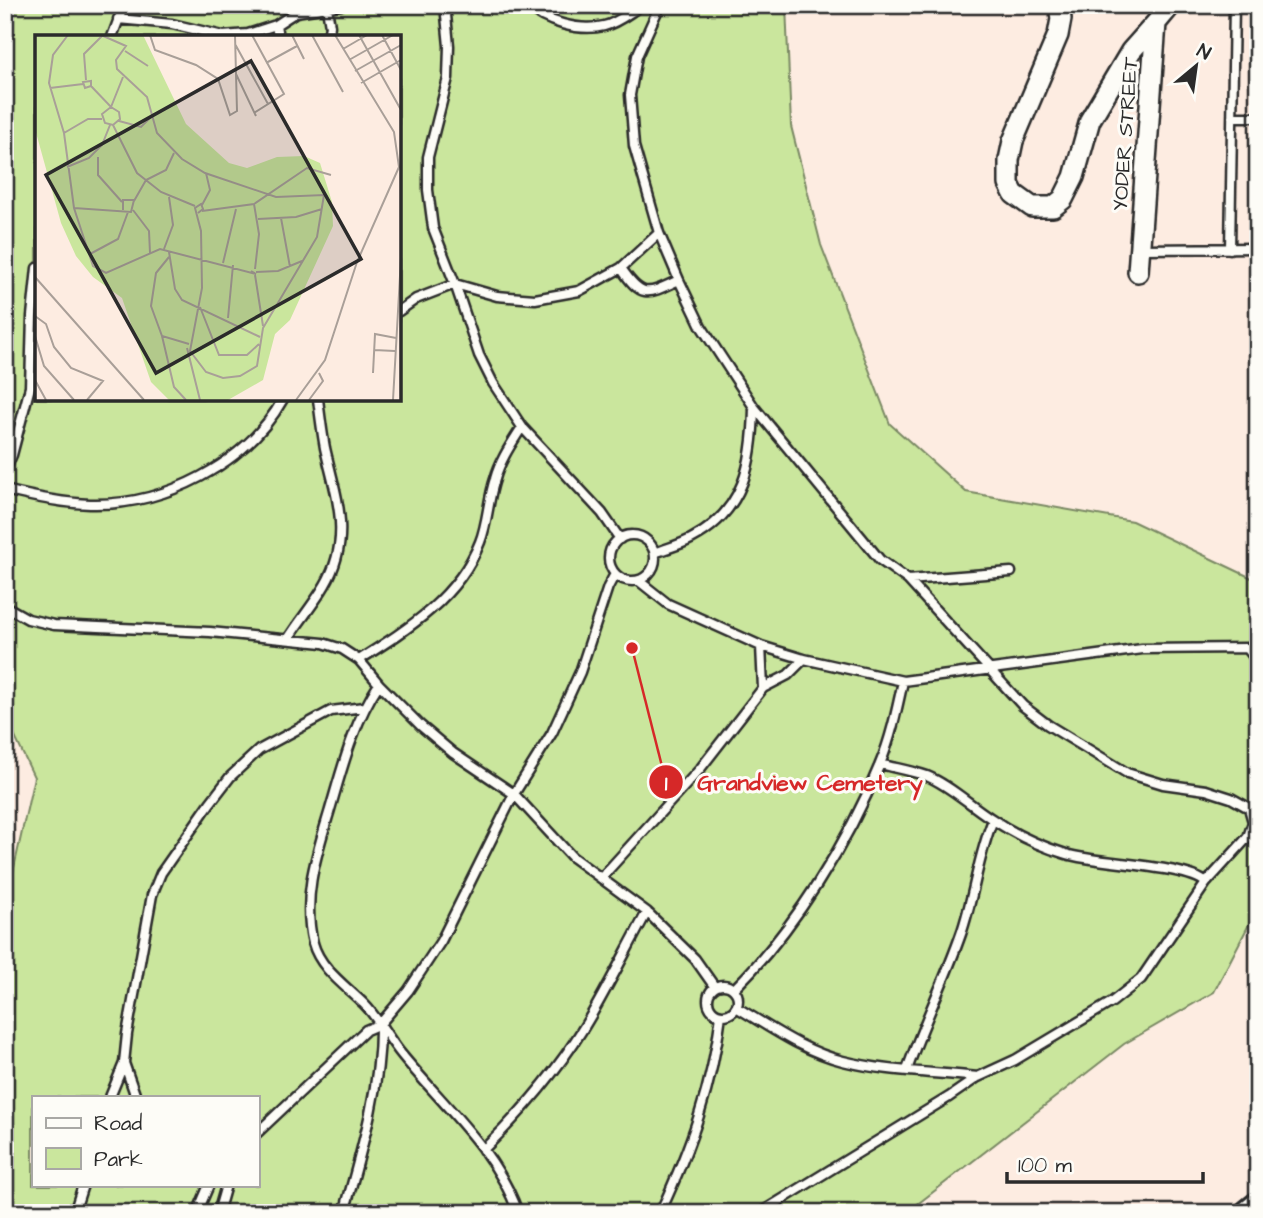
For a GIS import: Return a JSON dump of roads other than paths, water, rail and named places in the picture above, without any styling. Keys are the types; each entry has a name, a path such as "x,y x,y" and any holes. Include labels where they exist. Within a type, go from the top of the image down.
{"main road":[{"path":"1248,1213 1258,1205"}],"street":[{"path":"1059,5 1061,19 1058,35 1013,141 1009,160 1009,184 1013,194 1032,207 1053,207 1063,199 1074,177 1090,120 1131,51 1171,5"},
{"name":"YODER STREET","path":"1138,272 1156,23"}],"lane":[{"path":"113,35 124,5"},
{"path":"236,35 276,25 296,12 341,5"},
{"path":"445,5 449,46 448,78 428,157 428,190 433,228 479,355 493,383 522,427 602,513 620,539"},
{"path":"526,5 545,18 571,26 603,27 642,5"},
{"path":"660,5 637,56 630,95 634,146 659,233 678,280 701,327 754,407 880,560 908,580 1023,706 1048,725 1127,772 1163,784 1206,790 1231,798 1249,808 1253,822 1248,837 1206,883 1140,979 1112,1002 1015,1060 978,1077 760,1213"},
{"path":"1230,249 1234,5"},
{"path":"327,8 328,35"},
{"path":"118,19 172,24 219,35"},
{"path":"276,25 278,35"},
{"path":"1233,117 1258,117"},
{"path":"401,310 416,299 455,284 497,296 535,299 579,291 621,268 659,233"},
{"path":"1139,249 1258,248"},
{"path":"621,268 636,289 645,293 678,280"},
{"path":"5,471 12,455 30,387 35,287"},
{"path":"5,490 41,499 91,504 131,500 171,491 216,467 248,443 272,419 282,401"},
{"path":"288,639 325,586 335,562 340,534 340,508 325,446 318,401"},
{"path":"655,553 691,539 718,520 733,502 743,486 752,452 754,407"},
{"path":"359,660 426,614 451,591 467,568 481,540 495,478 522,427"},
{"path":"630,535 641,537 650,543 655,553 655,565 649,575 639,581 626,581 615,574 609,555 620,539 630,535"},
{"path":"908,580 1011,572"},
{"path":"259,1131 349,1045 366,1030 380,1024 408,991 441,941 514,794 552,733 580,672 608,587 615,574"},
{"path":"639,581 668,604 761,646 804,659 904,681 1142,649 1247,648 1258,662"},
{"path":"5,606 28,619 54,625 210,632 323,643 342,649 359,660 421,726 453,753 514,794 572,857 647,912 695,959 714,986"},
{"path":"761,646 763,688"},
{"path":"601,878 700,769 763,688 788,676 804,659"},
{"path":"734,989 773,948 800,910 845,835 880,764 904,681"},
{"path":"379,684 364,707 344,762 310,876 309,906 314,945 335,979 364,1004 400,1052 483,1150 504,1183 518,1213"},
{"path":"110,1096 124,1063 152,895 161,873 230,777 259,750 331,711 364,707"},
{"path":"880,764 928,776 993,820 1066,854 1101,862 1162,869 1199,877 1206,883"},
{"path":"907,1070 920,1032 961,936 976,887 985,837 993,820"},
{"path":"483,1150 518,1115 565,1056 593,1013 647,912"},
{"path":"729,985 734,989 738,1001 730,1014 721,1015 712,1011 707,1003 708,994 714,986 729,985"},
{"path":"736,1007 793,1040 840,1061 879,1068 978,1077"},
{"path":"660,1213 703,1107 715,1060 721,1015"},
{"path":"344,1213 359,1159 380,1054 380,1024"},
{"path":"124,1063 136,1096"},
{"path":"74,1213 83,1186"},
{"path":"197,1213 209,1186"},
{"path":"218,1213 226,1186"}],"place":[{"name":"Grandview Cemetery","path":"632,648"}]}
